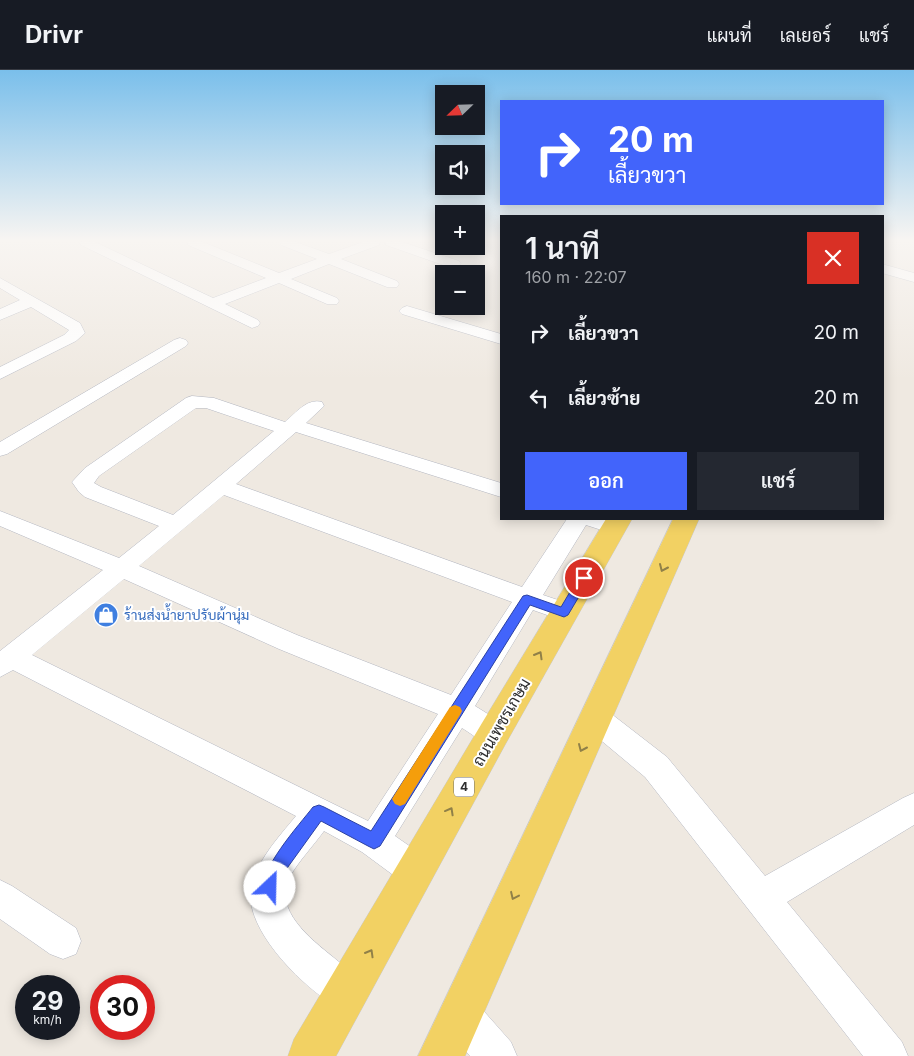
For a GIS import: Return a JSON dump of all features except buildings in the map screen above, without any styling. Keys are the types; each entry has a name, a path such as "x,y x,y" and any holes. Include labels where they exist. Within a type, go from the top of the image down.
{"main road":[{"name":"ถนนเพชรเกษม","path":"311,1056 564,612 608,521"},
{"path":"441,1056 685,521"}],"street":[{"path":"0,374 77,333 78,330 10,288"},
{"path":"180,288 252,323"},
{"path":"212,304 253,288"},
{"path":"302,288 332,301"},
{"path":"0,315 31,301"},
{"path":"407,312 500,339"},
{"path":"0,450 180,343"},
{"path":"176,524 93,492 83,482 92,472 192,402 208,402 500,490"},
{"path":"315,406 176,524 5,662 319,812 374,841 416,871"},
{"path":"220,486 564,612"},
{"path":"0,518 120,568 288,642 456,709 494,733"},
{"path":"374,841 577,520"},
{"path":"595,718 656,767 888,1056"},
{"path":"761,898 914,808"},
{"path":"319,812 273,875 268,900 274,922 292,946 347,993"},
{"path":"0,898 63,941"},
{"path":"460,1014 497,1056"}],"slow traffic":[{"path":"400,799 455,711"}],"place":[{"name":"ร้านส่งน้ำยาปรับผ้านุ่ม","path":"106,615"}],"route":[{"path":"270,887 273,875 319,812 374,841 527,599 564,612 584,578"}]}
